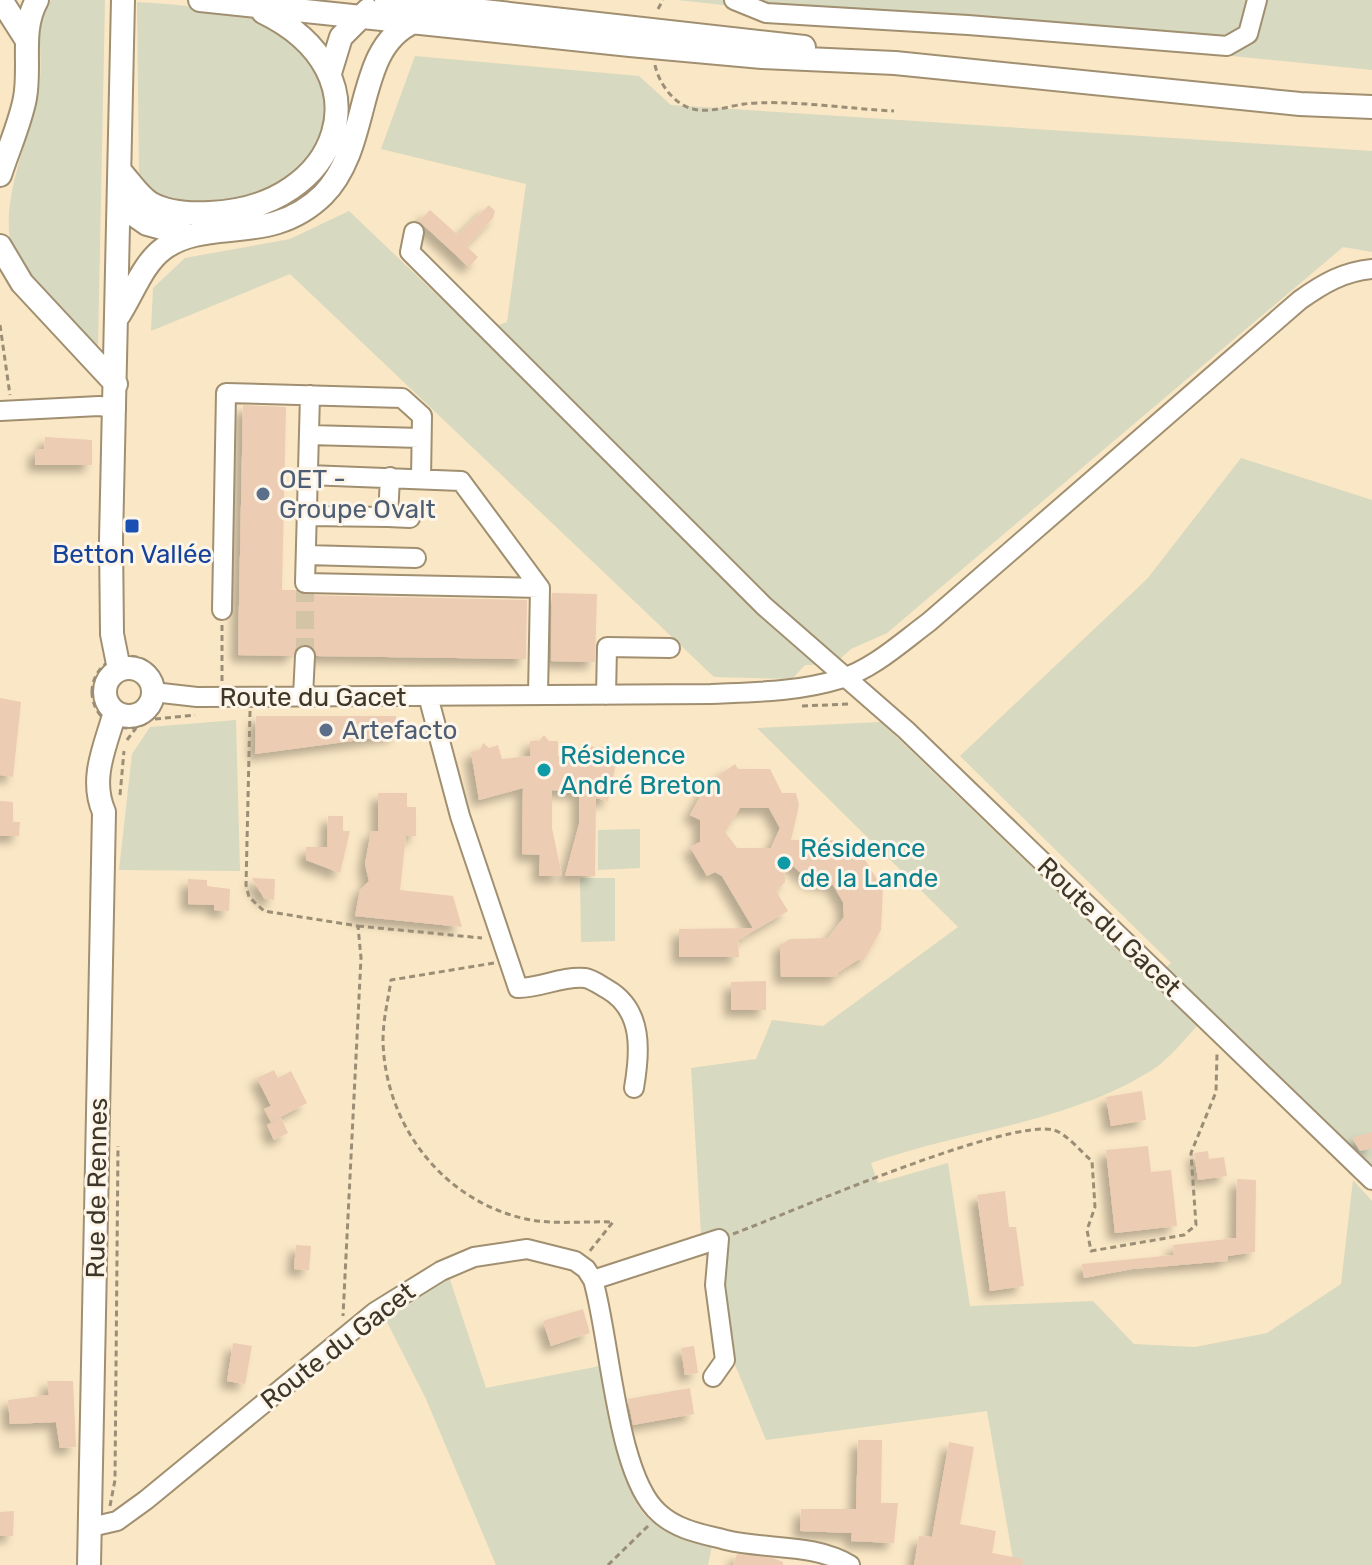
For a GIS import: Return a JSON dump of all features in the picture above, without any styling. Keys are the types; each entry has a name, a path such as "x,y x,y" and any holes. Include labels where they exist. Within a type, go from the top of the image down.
{"main road":[{"path":"1,0 26,39"},
{"path":"0,175 25,96 26,39 29,17 37,0"},
{"name":"Rue de Rennes","path":"89,1565 104,812 111,796 120,720 106,698 105,689 112,674 126,663 112,634 111,540 121,206 123,0"},
{"path":"200,0 358,16 415,13 747,56 895,63 1300,104 1372,107"},
{"path":"386,0 415,13"},
{"path":"121,172 148,202 175,211 218,213 247,208 285,195 312,173 329,142 336,113 330,73 316,50 298,31 251,6"},
{"path":"118,318 152,259 173,243 192,236 276,223 294,216 322,195 344,168 355,142 378,54 391,35 415,13"},
{"path":"330,73 341,37 358,16"},
{"path":"121,206 147,224 192,236"},
{"path":"0,246 22,283 116,384"},
{"path":"120,720 153,704 148,676 126,663"}],"street":[{"path":"734,0 766,13 968,25 1227,46 1248,34 1257,0"},
{"path":"414,232 410,252 764,606 824,657 842,678"},
{"name":"Route du Gacet","path":"153,704 197,697 785,691 842,678 874,662 929,622 1300,300 1328,280 1352,271 1372,269"},
{"path":"222,610 226,393 402,398 422,416 421,479"},
{"path":"310,395 305,586 540,588"},
{"path":"6,410 116,408"},
{"path":"309,435 421,438"},
{"path":"308,475 461,481 540,588 538,695"},
{"path":"388,517 390,477"},
{"path":"307,516 410,518"},
{"path":"306,555 416,558"},
{"path":"606,695 607,647 670,648"},
{"path":"303,696 305,656"},
{"name":"Route du Gacet","path":"842,678 906,730 1217,1034 1372,1180"},
{"name":"Route du Gacet","path":"428,696 460,816 518,988 534,988 561,979 588,978 612,992 631,1014 639,1039 634,1088"},
{"path":"593,1280 719,1239 715,1285 725,1360 713,1377"},
{"name":"Route du Gacet","path":"91,1527 117,1521 146,1500 342,1340 416,1284 474,1257 527,1249 580,1264"},
{"path":"580,1264 593,1280 618,1414 643,1491 660,1514 674,1525 696,1532 759,1547 831,1553 850,1565"}],"path":[{"path":"658,9 663,0"},
{"path":"654,57 657,75 671,95 684,106 707,111 747,104 894,111"},
{"path":"0,325 6,410"},
{"path":"222,610 222,697"},
{"path":"126,663 99,668 91,691 95,706 136,728 153,704"},
{"path":"250,710 246,885 249,897 264,911 504,951"},
{"path":"342,1340 361,958 358,926"},
{"path":"504,951 391,980 384,1012 383,1043 391,1095 402,1122 426,1159 470,1196 527,1219 613,1222 580,1264"},
{"path":"719,1239 946,1152 1037,1129 1056,1131 1092,1161 1095,1207 1087,1230 1091,1251 1184,1235 1196,1225 1191,1153 1216,1092 1217,1034"},
{"path":"608,1565 660,1514"}],"green space":[{"path":"51,0 105,0 98,346 92,344 48,301 28,277 12,252 9,234 11,196 38,94 39,14"},
{"path":"677,0 1372,0 1372,70 742,7"},
{"path":"137,2 239,13 277,26 291,35 310,58 324,96 322,137 310,162 291,180 267,192 239,200 180,201 152,196 139,174"},
{"path":"415,56 639,76 671,105 1372,151 1372,252 1343,247 887,633 851,649 834,664 805,665 792,679 714,677 290,274 151,331 153,288 185,258 290,239 349,211 477,333 507,322 526,184 381,149"},
{"path":"1241,458 1372,500 1372,1167 1361,1165 1206,1017 1157,1067 1082,1104 871,1163 878,1183 948,1163 970,1306 1093,1301 1134,1344 1195,1347 1267,1333 1341,1284 1353,1180 1372,1201 1372,1565 1014,1565 987,1411 766,1440 735,1365 726,1288 702,1250 691,1068 756,1059 772,1020 823,1026 958,927 757,728 881,722 1150,981 1171,963 960,756 1147,579"},
{"path":"236,720 240,871 119,870 132,754 150,727"},
{"path":"640,829 640,868 598,870 598,830"},
{"path":"580,878 615,878 615,941 581,942"},
{"path":"449,1277 486,1388 600,1366 617,1448 640,1509 649,1519 664,1527 713,1541 708,1565 496,1565 426,1399 386,1320"}],"building":[{"path":"489,205 495,211 493,218 466,246 478,257 469,267 419,221 430,210 458,235"},
{"name":"OET - Groupe Ovalt","path":"243,405 286,407 282,590 295,590 305,595 527,600 526,659 317,656 312,646 305,644 295,649 293,656 238,655"},
{"path":"45,437 92,440 92,465 35,465 35,449 44,449"},
{"path":"552,593 597,594 595,662 551,661"},
{"path":"0,698 21,702 13,777 0,775"},
{"name":"Artefacto","path":"256,716 396,716 397,735 255,754"},
{"path":"544,735 549,741 558,741 558,756 587,760 591,746 600,749 606,745 609,751 618,754 608,801 596,798 595,876 565,876 579,824 579,793 552,790 552,828 562,876 539,876 540,855 522,854 523,788 479,800 471,752 480,750 483,743 489,748 498,745 502,759 530,756 530,741 539,741"},
{"name":"Résidence de la Lande","path":"735,764 738,769 770,769 782,793 796,793 799,805 791,840 832,840 864,858 883,889 881,930 863,961 859,959 839,972 839,977 781,977 780,945 790,939 828,938 844,917 843,902 833,885 809,881 784,857 785,882 776,891 788,911 738,940 739,957 679,957 679,929 753,928 722,876 715,872 707,876 690,847 700,842 700,820 690,815 707,784","holes":["740,808 769,808 780,828 771,848 737,848 725,832"]},
{"path":"378,793 407,793 407,807 416,807 416,836 406,836 400,890 453,896 462,927 355,916 360,890 369,881 365,864 371,831 378,831"},
{"path":"0,801 13,802 13,822 20,822 19,836 0,836"},
{"path":"328,816 343,816 343,831 350,831 340,873 306,860 306,847 327,847"},
{"path":"252,878 275,879 274,900 264,898"},
{"path":"188,879 207,880 207,886 230,889 229,911 214,910 214,905 188,904"},
{"path":"766,981 766,1010 731,1010 731,982"},
{"path":"274,1070 278,1078 291,1071 307,1103 271,1122 264,1109 271,1106 257,1078"},
{"path":"1142,1091 1146,1120 1111,1126 1106,1097"},
{"path":"281,1118 288,1133 274,1140 267,1125"},
{"path":"1372,1132 1372,1148 1360,1151 1352,1138"},
{"path":"1148,1146 1151,1172 1171,1170 1177,1226 1115,1233 1106,1150"},
{"path":"1208,1151 1209,1159 1224,1157 1227,1176 1198,1180 1194,1153"},
{"path":"1237,1179 1256,1180 1255,1252 1228,1256 1227,1261 1132,1269 1084,1278 1082,1264 1174,1255 1173,1245 1236,1238"},
{"path":"1005,1191 1009,1227 1016,1227 1024,1286 990,1291 977,1195"},
{"path":"296,1245 311,1246 309,1270 294,1269"},
{"path":"583,1309 590,1333 551,1346 543,1321"},
{"path":"233,1343 252,1346 245,1384 227,1381"},
{"path":"694,1346 698,1373 685,1375 681,1348"},
{"path":"47,1381 73,1381 76,1447 60,1448 56,1422 10,1424 8,1400 49,1395"},
{"path":"690,1388 694,1414 633,1425 628,1399"},
{"path":"858,1440 882,1440 881,1503 898,1503 894,1543 851,1541 852,1533 800,1531 801,1509 856,1509"},
{"path":"949,1442 974,1447 960,1524 996,1531 992,1553 1023,1559 1022,1565 914,1565 919,1536 932,1537"},
{"path":"14,1511 13,1536 0,1536 0,1512"},
{"path":"737,1554 773,1558 783,1562 783,1565 733,1565"}],"tunnel":[{"path":"305,590 305,656"}],"place":[{"name":"OET - Groupe Ovalt","path":"263,494"},
{"name":"Betton Vallée","path":"132,526"},
{"name":"Artefacto","path":"326,730"},
{"name":"Résidence André Breton","path":"544,770"},
{"name":"Résidence de la Lande","path":"784,863"}]}
